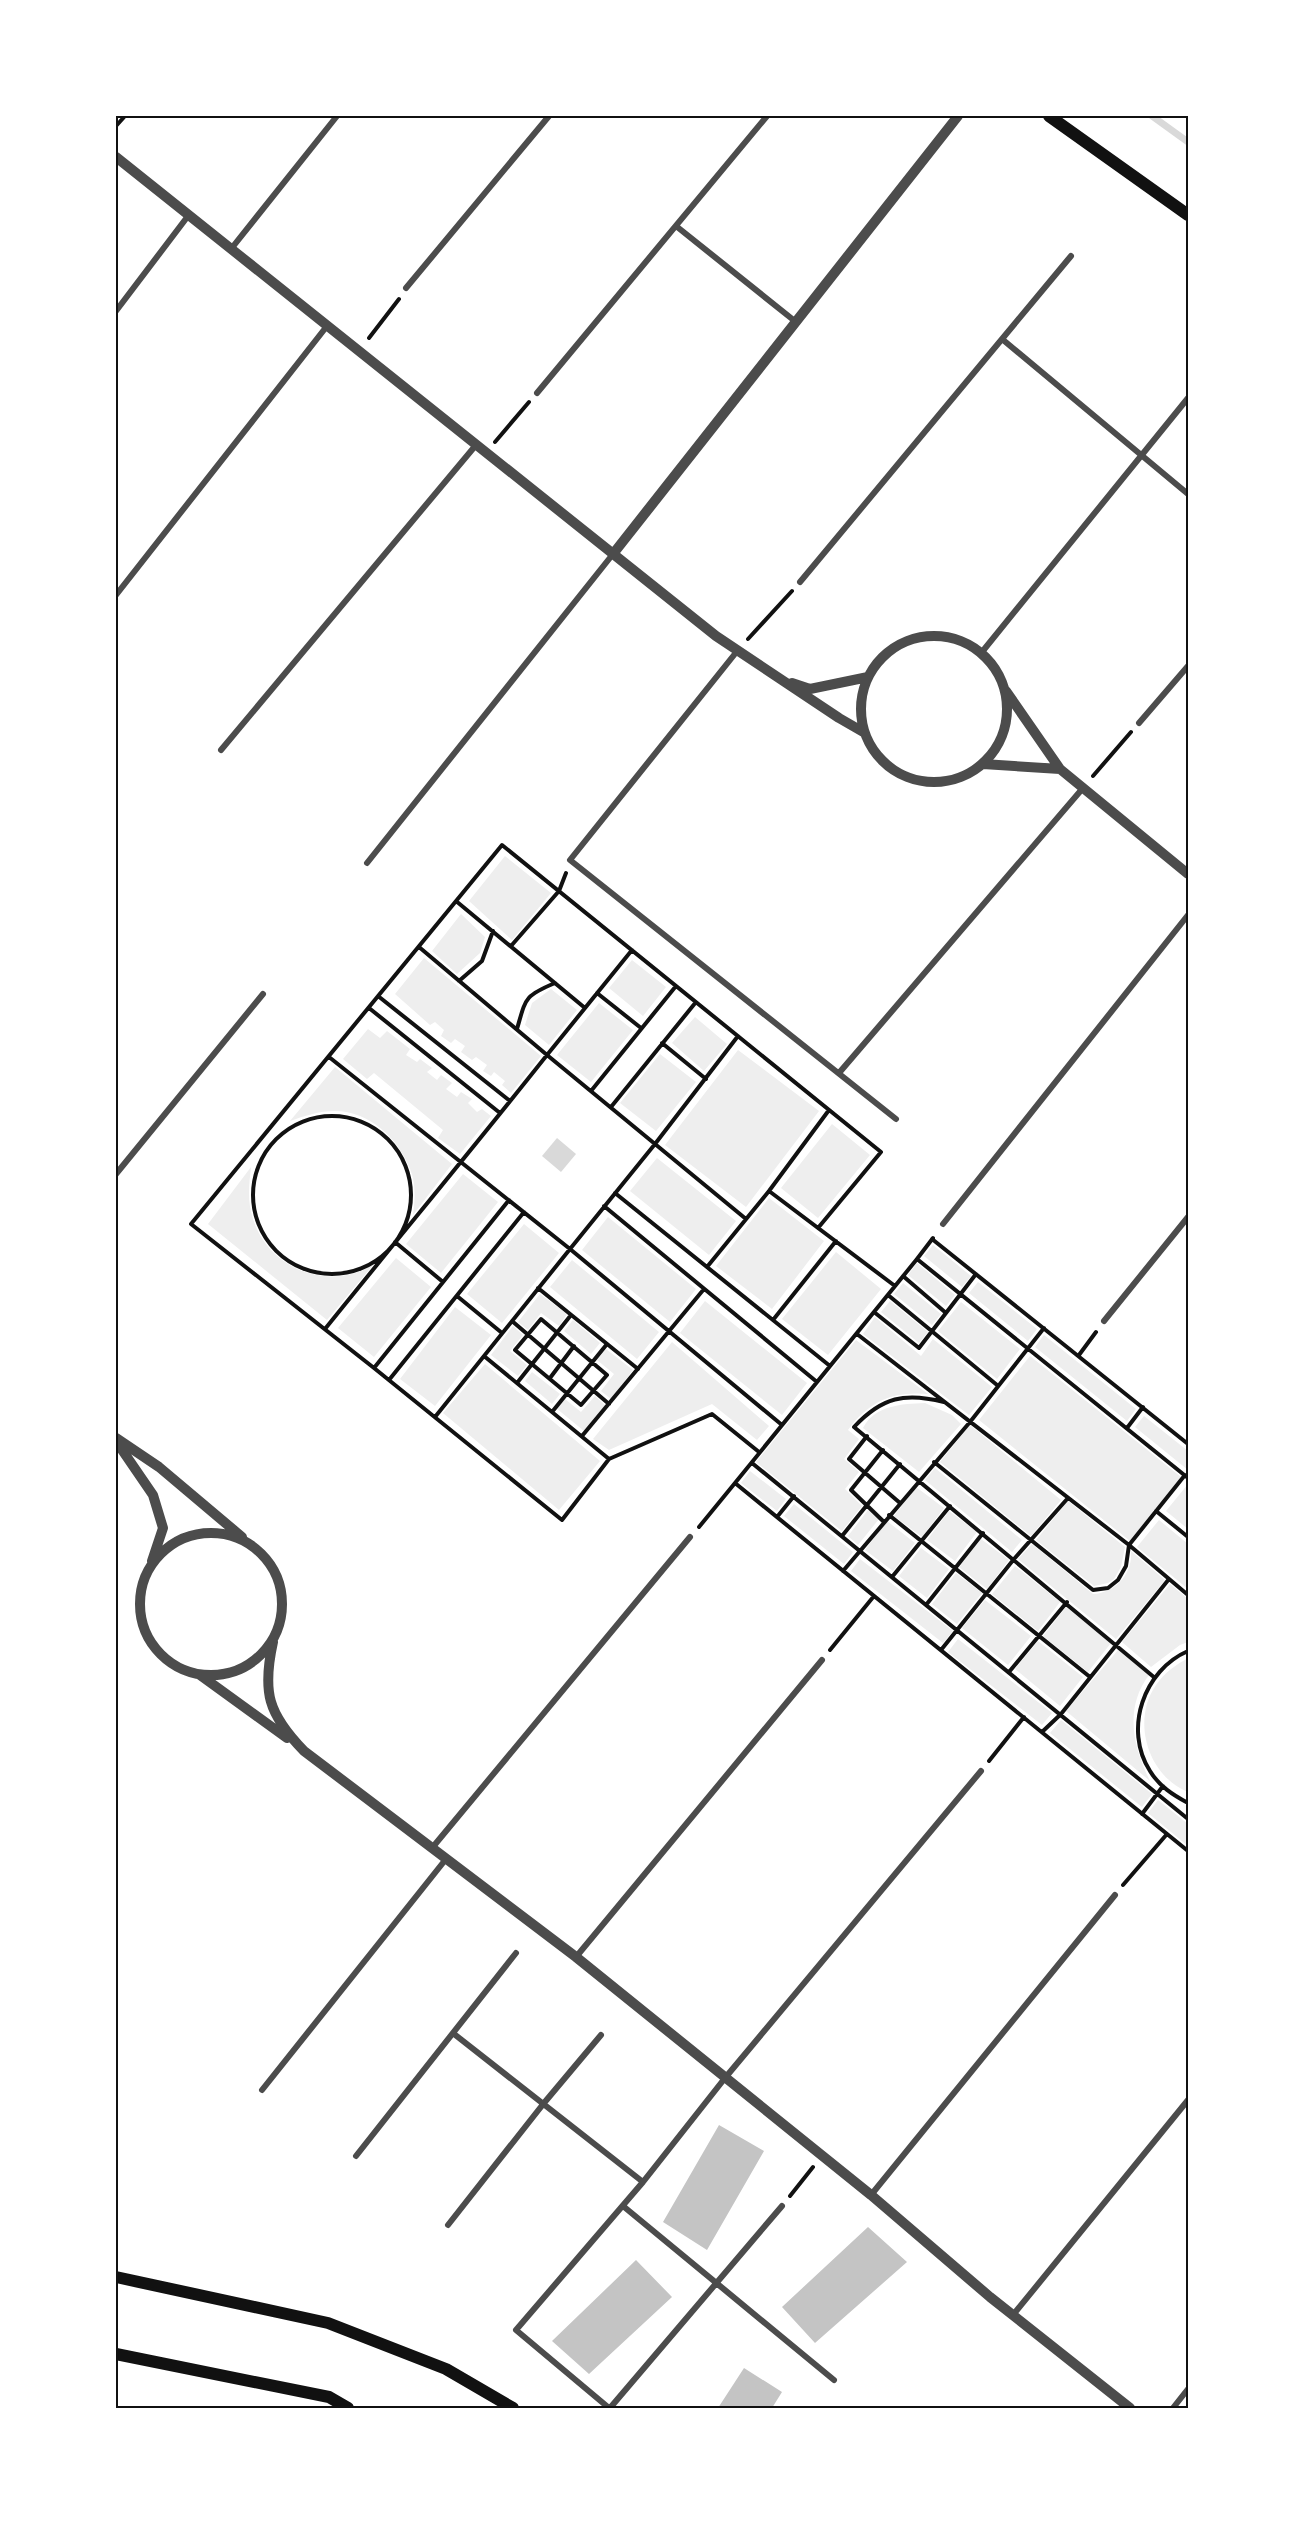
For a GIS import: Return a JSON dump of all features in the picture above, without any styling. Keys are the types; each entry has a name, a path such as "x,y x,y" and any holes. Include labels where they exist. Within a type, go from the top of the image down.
{"main road":[{"path":"1049,116 1188,215"},
{"path":"116,2277 328,2323 446,2369 513,2409"},
{"path":"116,2354 329,2397 348,2409"}],"street":[{"path":"231,250 337,116"},
{"path":"406,288 549,116"},
{"path":"537,393 767,116"},
{"path":"367,863 958,116"},
{"path":"116,157 613,554 780,680 865,733"},
{"path":"116,310 188,216"},
{"path":"676,226 796,322"},
{"path":"800,582 1071,256"},
{"path":"116,595 327,326"},
{"path":"1002,339 1188,495"},
{"path":"982,652 1188,398"},
{"path":"221,750 476,445"},
{"path":"942,636 963,641 982,652 997,669 1005,690 1008,710 1005,730 996,748 983,764 963,776 939,782 915,780 894,770 876,754 865,733 861,714 862,695 868,677 881,658 899,645 919,637 942,636"},
{"path":"738,650 570,860 896,1119"},
{"path":"1140,723 1188,666"},
{"path":"780,680 810,689 868,677"},
{"path":"1005,690 1060,769 1188,874"},
{"path":"983,764 1060,769"},
{"path":"839,1073 1083,788"},
{"path":"943,1224 1188,915"},
{"path":"116,1174 263,994"},
{"path":"1104,1322 1188,1217"},
{"path":"116,1439 159,1467 249,1543 266,1558 278,1577 283,1599 281,1621 273,1642 267,1671 270,1701 283,1729 304,1750"},
{"path":"116,1439 153,1495 163,1528 151,1567 141,1588 140,1612 146,1634 159,1654 178,1668 200,1675 221,1676 241,1670 259,1658 273,1642"},
{"path":"151,1567 165,1550 184,1538 206,1533 229,1534 249,1543"},
{"path":"432,1848 690,1537"},
{"path":"576,1957 822,1660"},
{"path":"200,1675 304,1750 576,1957 871,2195 1130,2409"},
{"path":"782,2206 610,2409 516,2330 643,2182 725,2078 981,1771"},
{"path":"261,2090 446,1859"},
{"path":"871,2195 1115,1895"},
{"path":"356,2156 516,1953"},
{"path":"454,2034 643,2182"},
{"path":"448,2225 601,2035"},
{"path":"1014,2315 1188,2100"},
{"path":"623,2206 834,2380"},
{"path":"1173,2409 1188,2389"}],"path":[{"path":"116,126 124,116"},
{"path":"359,352 406,288"},
{"path":"485,452 537,393"},
{"path":"738,650 800,582"},
{"path":"1083,788 1140,723"},
{"path":"759,1452 712,1414 609,1459 562,1520 191,1224 502,845 881,1152 818,1228"},
{"path":"511,946 559,891"},
{"path":"456,901 585,1008"},
{"path":"459,981 482,960 494,931"},
{"path":"419,947 746,1219"},
{"path":"325,1329 632,950"},
{"path":"517,1029 525,1000 533,992 555,983"},
{"path":"591,1091 676,986"},
{"path":"597,993 641,1028"},
{"path":"378,996 510,1101"},
{"path":"611,1107 696,1002"},
{"path":"369,1008 500,1113"},
{"path":"435,1417 655,1144 738,1036"},
{"path":"662,1043 706,1079"},
{"path":"329,1057 570,1249 782,1425"},
{"path":"707,1267 769,1191 829,1110"},
{"path":"343,1116 369,1125 390,1141 405,1164 411,1191 407,1217 395,1242 377,1259 354,1270 330,1274 305,1269 282,1257 266,1239 255,1216 252,1191 258,1166 270,1144 291,1127 316,1117 343,1116"},
{"path":"262,1138 270,1144"},
{"path":"769,1191 895,1286"},
{"path":"615,1193 830,1366"},
{"path":"374,1368 509,1200"},
{"path":"604,1206 817,1382"},
{"path":"389,1380 524,1212"},
{"path":"690,1537 888,1295 943,1224"},
{"path":"932,1239 1188,1444"},
{"path":"773,1320 836,1241"},
{"path":"395,1242 443,1282"},
{"path":"917,1259 1187,1476 1129,1545 1126,1566 1118,1580 1108,1588 1093,1590 934,1462"},
{"path":"874,1312 919,1348 976,1274"},
{"path":"903,1276 946,1312"},
{"path":"538,1288 638,1369"},
{"path":"582,1436 704,1289"},
{"path":"888,1295 997,1385"},
{"path":"457,1296 502,1333"},
{"path":"517,1383 571,1315"},
{"path":"541,1319 557,1332 607,1374 581,1405 515,1350 541,1319"},
{"path":"512,1321 609,1404"},
{"path":"1078,1356 1104,1322"},
{"path":"843,1571 970,1422 1044,1328"},
{"path":"857,1333 1129,1545 1188,1595"},
{"path":"552,1412 607,1344"},
{"path":"550,1378 574,1346"},
{"path":"484,1356 609,1459"},
{"path":"944,1402 912,1397 896,1398 878,1405 854,1427 1155,1677"},
{"path":"1127,1428 1143,1407"},
{"path":"867,1436 849,1459 900,1503"},
{"path":"883,1450 851,1490 884,1522"},
{"path":"752,1462 1188,1819"},
{"path":"842,1536 900,1464"},
{"path":"735,1483 1188,1851"},
{"path":"777,1517 794,1496"},
{"path":"941,1650 1014,1559 1068,1498"},
{"path":"892,1577 950,1506"},
{"path":"1156,1511 1188,1537"},
{"path":"889,1515 1090,1677"},
{"path":"926,1605 983,1533"},
{"path":"1042,1732 1060,1714 1169,1579"},
{"path":"822,1660 874,1596"},
{"path":"1009,1672 1066,1602"},
{"path":"1188,1651 1164,1666 1155,1677 1147,1689 1138,1716 1139,1744 1150,1771 1169,1792 1188,1803"},
{"path":"981,1771 1024,1717"},
{"path":"1142,1814 1163,1786"},
{"path":"1115,1895 1167,1834"},
{"path":"782,2206 822,2156"}],"shaded area":[{"path":"505,856 551,893 512,940 469,901"},
{"path":"461,914 485,937 480,953 457,974 432,951"},
{"path":"424,958 541,1056 511,1093 502,1085 505,1081 494,1072 491,1076 483,1071 487,1065 476,1057 472,1060 461,1052 465,1046 455,1039 451,1043 441,1036 444,1030 435,1022 430,1025 395,994"},
{"path":"632,960 666,987 643,1016 609,988"},
{"path":"551,989 577,1010 549,1045 525,1025 532,1003"},
{"path":"599,1003 633,1030 591,1082 557,1055"},
{"path":"695,1017 727,1044 704,1071 672,1043"},
{"path":"368,1029 380,1038 387,1031 410,1049 406,1055 417,1062 420,1059 432,1068 427,1072 437,1080 441,1075 452,1083 446,1089 457,1097 461,1092 472,1099 468,1103 477,1112 482,1109 491,1116 460,1154 438,1138 443,1130 374,1073 367,1079 343,1059"},
{"path":"738,1050 819,1111 746,1207 665,1145"},
{"path":"660,1054 696,1082 656,1131 620,1103"},
{"path":"335,1067 452,1164 413,1215 414,1192 410,1169 398,1147 381,1128 359,1116 335,1111 317,1113 290,1121"},
{"path":"832,1124 870,1155 818,1218 781,1188"},
{"path":"557,1138 576,1154 561,1172 542,1156"},
{"path":"657,1158 736,1221 709,1255 630,1191"},
{"path":"251,1167 249,1199 253,1219 261,1236 272,1251 286,1263 320,1276 338,1276 357,1272 374,1264 327,1320 208,1224"},
{"path":"463,1174 498,1202 441,1273 406,1244"},
{"path":"769,1198 824,1241 772,1309 716,1266"},
{"path":"608,1217 696,1289 670,1322 582,1250"},
{"path":"524,1224 559,1253 502,1323 467,1294"},
{"path":"933,1245 971,1276 962,1287 924,1256"},
{"path":"836,1252 881,1289 828,1355 782,1319"},
{"path":"396,1258 431,1287 374,1357 338,1328"},
{"path":"572,1260 659,1332 637,1359 550,1287"},
{"path":"917,1263 955,1295 946,1306 908,1275"},
{"path":"978,1282 1037,1329 1028,1341 969,1293"},
{"path":"903,1283 941,1314 932,1325 894,1294"},
{"path":"540,1294 567,1314 559,1326 541,1313 528,1330 518,1322"},
{"path":"705,1301 807,1383 782,1415 680,1333"},
{"path":"890,1301 928,1332 919,1343 881,1312"},
{"path":"961,1302 1020,1349 997,1379 938,1331"},
{"path":"455,1307 491,1335 435,1406 400,1379"},
{"path":"875,1317 921,1356 933,1339 992,1387 969,1415 863,1334"},
{"path":"573,1320 600,1343 591,1354 564,1331"},
{"path":"513,1326 523,1335 510,1351 527,1365 518,1376 491,1355"},
{"path":"1044,1335 1136,1409 1127,1421 1035,1347"},
{"path":"856,1340 928,1394 904,1394 883,1400 864,1412 848,1430 859,1439 844,1459 859,1472 845,1489 862,1506 842,1531 756,1462"},
{"path":"672,1342 769,1426 757,1440 712,1404 609,1450 593,1439"},
{"path":"606,1349 633,1370 611,1399 601,1391 614,1374 597,1360"},
{"path":"1030,1356 1181,1477 1130,1541 979,1420"},
{"path":"485,1364 600,1461 559,1510 443,1413"},
{"path":"532,1372 560,1394 552,1404 525,1381"},
{"path":"595,1396 606,1406 584,1431 556,1408 565,1399 581,1412"},
{"path":"925,1403 952,1415 961,1424 919,1472 863,1428 868,1420 882,1410 898,1405"},
{"path":"1144,1416 1188,1451 1188,1470 1135,1427"},
{"path":"970,1425 1061,1500 1031,1536 940,1462"},
{"path":"935,1468 1022,1540 1012,1552 925,1480"},
{"path":"750,1471 786,1499 777,1511 741,1483"},
{"path":"1188,1484 1188,1529 1166,1511"},
{"path":"916,1487 944,1508 922,1537 894,1516"},
{"path":"1068,1501 1125,1547 1121,1567 1114,1579 1108,1583 1094,1586 1036,1540"},
{"path":"794,1504 853,1552 844,1564 784,1516"},
{"path":"868,1510 879,1519 858,1545 848,1536"},
{"path":"949,1511 977,1532 955,1561 927,1540"},
{"path":"1159,1520 1188,1544 1188,1589 1137,1547"},
{"path":"887,1521 915,1543 893,1571 865,1550"},
{"path":"981,1539 1009,1560 987,1589 959,1567"},
{"path":"1032,1544 1093,1594 1108,1590 1121,1581 1129,1567 1131,1551 1165,1580 1116,1639 1018,1559"},
{"path":"921,1548 949,1569 927,1598 899,1576"},
{"path":"860,1559 953,1631 943,1643 851,1571"},
{"path":"1015,1566 1060,1602 1038,1631 992,1594"},
{"path":"956,1573 982,1593 957,1624 932,1604"},
{"path":"1170,1584 1188,1599 1188,1642 1180,1645 1151,1667 1122,1642"},
{"path":"985,1600 1031,1636 1008,1665 962,1628"},
{"path":"1066,1607 1111,1643 1088,1672 1043,1636"},
{"path":"958,1639 1052,1713 1042,1725 948,1652"},
{"path":"1038,1641 1083,1677 1060,1706 1015,1669"},
{"path":"1118,1650 1149,1675 1136,1701 1134,1728 1139,1755 1150,1781 1066,1711"},
{"path":"1188,1658 1188,1792 1163,1774 1154,1761 1148,1746 1145,1715 1156,1685 1175,1666"},
{"path":"1061,1720 1152,1794 1142,1807 1050,1733"},
{"path":"1158,1800 1188,1824 1188,1846 1148,1813"}],"building":[{"path":"719,2125 764,2151 707,2250 663,2222"},
{"path":"868,2227 907,2262 815,2343 782,2307"},
{"path":"636,2260 672,2297 589,2374 552,2341"},
{"path":"744,2368 782,2392 772,2408 718,2408"}],"waterway":[{"path":"1152,116 1188,142"}]}
